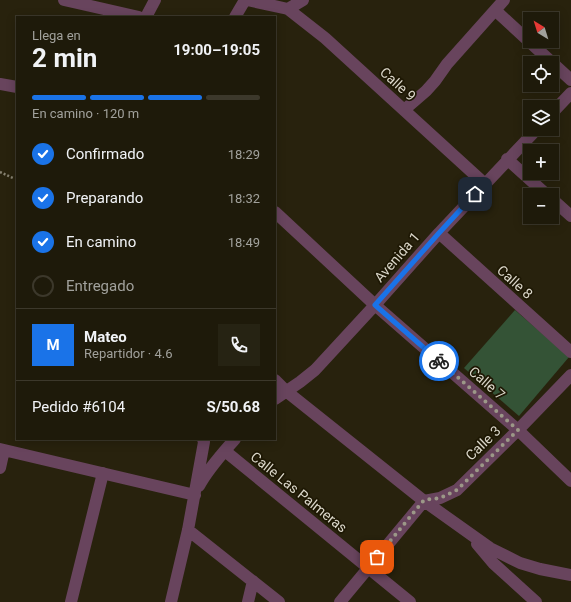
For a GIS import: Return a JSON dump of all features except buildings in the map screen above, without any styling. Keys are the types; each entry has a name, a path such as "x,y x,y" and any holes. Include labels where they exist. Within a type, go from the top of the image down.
{"street":[{"path":"64,0 136,16"},
{"path":"147,16 155,0"},
{"path":"236,16 246,0 288,10 303,0"},
{"path":"404,110 426,91 447,64 504,0"},
{"name":"Calle 9","path":"288,10 325,38 485,184"},
{"path":"495,10 571,80"},
{"path":"0,84 16,87"},
{"path":"559,106 571,93"},
{"name":"Avenida 1","path":"276,398 315,370 529,136"},
{"path":"508,159 539,188"},
{"path":"559,205 571,216"},
{"name":"Calle 7","path":"276,213 375,305 518,430 571,481"},
{"name":"Calle 8","path":"439,233 571,352"},
{"name":"Calle 3","path":"424,500 440,498 457,490 571,375"},
{"path":"276,381 286,392 424,500 490,548 520,563 540,569 571,575"},
{"path":"171,602 195,495 203,440"},
{"path":"195,495 203,478 234,440"},
{"path":"0,468 2,450 195,495"},
{"name":"Calle Las Palmeras","path":"225,451 410,602"},
{"path":"71,602 103,473"},
{"path":"340,602 424,500"},
{"path":"188,530 279,602"},
{"path":"468,532 493,563 536,602"},
{"path":"248,602 252,581"}],"path":[{"path":"0,172 13,178"}],"green space":[{"path":"515,310 569,357 519,416 464,368"}],"way so far":[{"path":"377,557 424,500 440,498 457,490 518,430 439,361"}],"route":[{"path":"439,361 375,305 475,194"}]}
